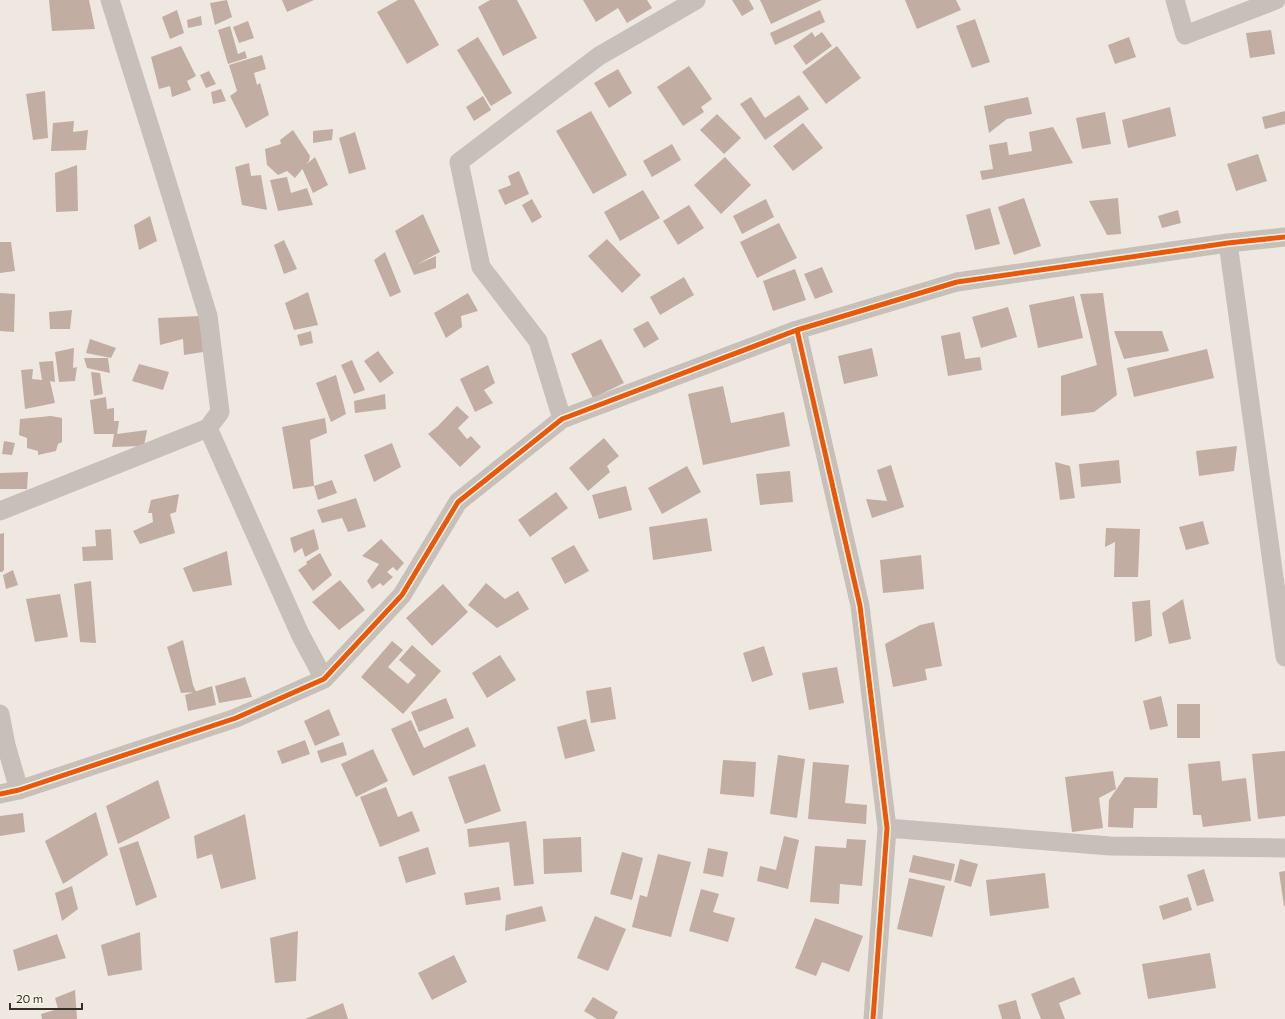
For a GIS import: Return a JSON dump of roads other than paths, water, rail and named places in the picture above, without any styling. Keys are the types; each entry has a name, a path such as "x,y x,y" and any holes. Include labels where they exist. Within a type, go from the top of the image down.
{"street":[{"path":"0,511 208,428 220,412 208,316 164,169 110,0"},
{"path":"562,419 538,341 481,267 459,162 599,56 696,0"},
{"path":"1175,0 1185,36 1276,0"},
{"path":"0,794 19,790 236,718 324,680 402,595 458,502 562,419 797,330 958,282 1228,243 1285,237"},
{"path":"1228,243 1285,656"},
{"path":"797,330 860,606 887,828 873,1019"},
{"path":"208,428 300,634 324,680"},
{"path":"0,714 6,745 19,790"},
{"path":"887,828 1110,846 1285,848"}]}
